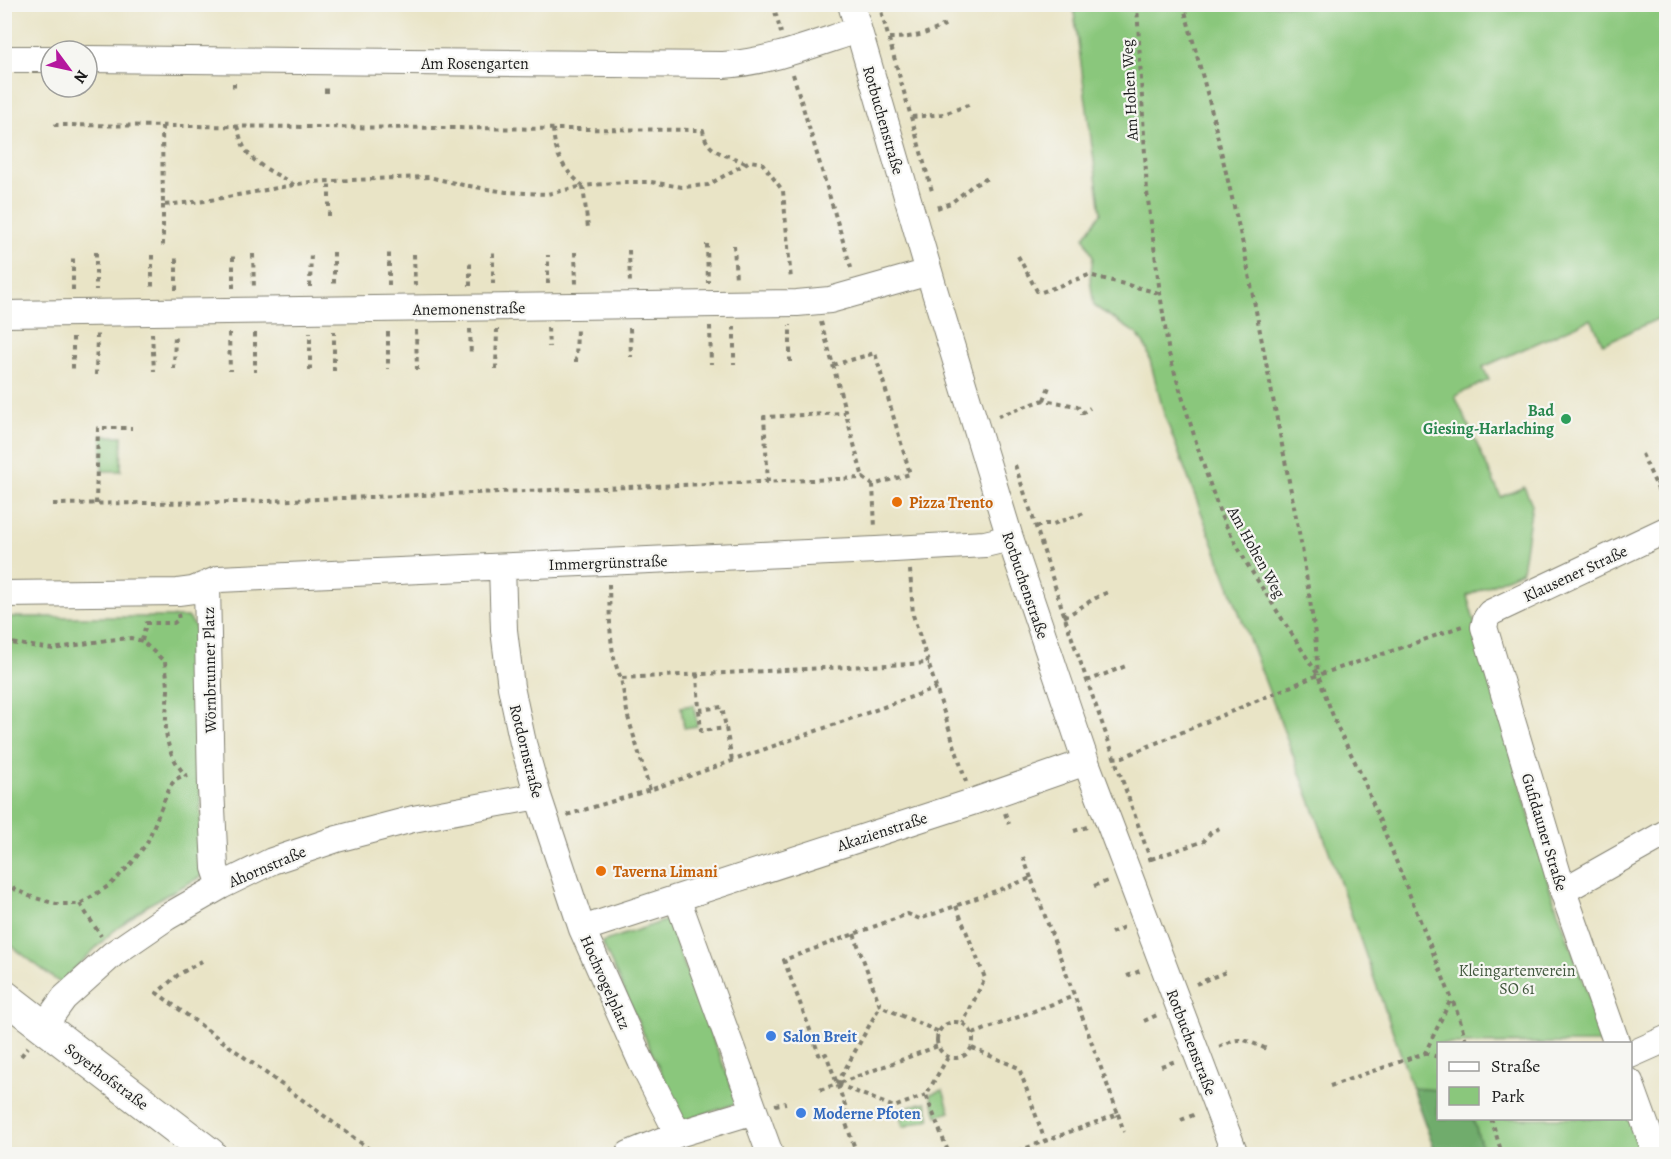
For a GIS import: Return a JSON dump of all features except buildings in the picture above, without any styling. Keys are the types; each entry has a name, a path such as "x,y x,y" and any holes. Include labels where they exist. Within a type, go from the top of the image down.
{"main road":[{"name":"Soyerhofstraße","path":"4,996 210,1155"}],"street":[{"name":"Rotbuchenstraße","path":"851,4 929,272 1010,537 1086,762 1235,1155"},
{"name":"Am Rosengarten","path":"99,59 723,65 743,64 787,53 858,30"},
{"path":"4,59 39,59"},
{"name":"Anemonenstraße","path":"4,314 800,303 858,292 929,272"},
{"name":"Klausener Straße","path":"1485,623 1490,614 1666,530"},
{"name":"Immergrünstraße","path":"207,585 219,579 985,544 1010,537"},
{"name":"Rotdornstraße","path":"502,567 504,630 511,687 523,742 538,796 582,929"},
{"name":"Wörnbrunner Platz","path":"4,594 178,592 207,585 215,868 221,886"},
{"name":"Gufidauner Straße","path":"1485,623 1563,891 1616,1042"},
{"name":"Akazienstraße","path":"677,898 972,802 1086,762"},
{"name":"Ahornstraße","path":"43,1028 64,998 113,954 167,917 221,886 272,861 337,839 413,819 538,796"},
{"path":"1563,891 1666,833"},
{"path":"677,898 770,1155"},
{"name":"Hochvogelplatz","path":"677,898 582,929 641,1061 678,1134"},
{"path":"1632,1054 1666,1039"},
{"path":"1632,1088 1656,1155"},
{"path":"628,1155 678,1134 754,1111"}],"path":[{"path":"773,4 858,292"},
{"path":"879,4 934,196"},
{"name":"Am Hohen Weg","path":"1137,4 1147,192 1160,293 1169,354 1201,458 1221,516 1247,564 1318,675 1336,724 1365,784 1452,999 1466,1042"},
{"path":"1183,4 1209,100 1244,249 1302,548 1315,634 1318,675"},
{"path":"889,38 912,38 927,34 948,23"},
{"path":"912,117 944,114 971,104"},
{"path":"56,127 56,125 703,130 709,146 747,164"},
{"path":"162,126 163,246"},
{"path":"237,126 244,147 255,161 294,185"},
{"path":"553,129 555,146 561,163 568,173 584,186 588,228"},
{"path":"163,205 205,201 310,182 429,177 507,192 547,194 584,186 624,182 651,182 682,187 708,185 750,161 762,163 783,191 800,303 790,362"},
{"path":"940,217 937,208 951,203 972,186 990,177"},
{"path":"329,182 329,216"},
{"path":"734,245 736,304 734,364"},
{"path":"493,248 496,369"},
{"path":"629,250 631,357"},
{"path":"575,252 576,362"},
{"path":"414,254 417,370"},
{"path":"152,255 154,371"},
{"path":"230,371 233,256"},
{"path":"1018,256 1037,291 1041,292 1089,275 1160,293"},
{"path":"73,258 74,372"},
{"path":"800,303 833,365 863,478"},
{"path":"833,365 875,353 910,474 873,485"},
{"path":"1044,400 1050,384"},
{"path":"1000,422 998,416 1044,400 1077,406 1083,413 1090,408"},
{"path":"768,482 764,417 845,412"},
{"path":"96,504 98,428 132,428"},
{"path":"1642,454 1666,507"},
{"path":"1013,461 1064,617 1154,870"},
{"path":"53,504 240,502 863,478 873,485"},
{"path":"1656,485 1666,480"},
{"path":"873,485 876,550"},
{"path":"1036,527 1053,524 1087,512"},
{"path":"908,548 913,615 972,802"},
{"path":"609,562 609,600 616,670 621,678 632,729 650,790"},
{"path":"142,641 146,623 174,623 178,619 178,592"},
{"path":"1064,617 1108,592"},
{"path":"1086,762 1123,757 1318,675 1464,625 1485,623"},
{"path":"4,642 53,649 107,640 131,638 142,641 165,662 168,688 165,716 166,738 174,760 184,775 200,785 212,788"},
{"path":"621,678 929,663"},
{"path":"1087,681 1126,666"},
{"path":"697,674 701,731 726,728"},
{"path":"546,821 650,790 937,688"},
{"path":"699,710 722,707 732,760"},
{"path":"4,884 29,896 56,904 80,904 110,885 147,843 170,786 184,775"},
{"path":"1151,859 1204,841 1210,832 1220,828"},
{"path":"1023,857 1125,1132"},
{"path":"857,1155 844,1118 849,1116 826,1054 820,1057 784,960 908,914 921,919 1030,878"},
{"path":"80,904 113,954"},
{"path":"956,906 985,978 963,1023"},
{"path":"854,934 880,1006 939,1032"},
{"path":"202,961 178,975 157,993 376,1155"},
{"path":"1195,985 1228,970"},
{"path":"1191,974 1198,993"},
{"path":"973,1034 1074,996"},
{"path":"1425,1053 1452,999"},
{"path":"837,1084 880,1006"},
{"path":"950,1023 963,1023 973,1034 972,1048 962,1057 948,1056 938,1046 939,1032 943,1026 950,1023"},
{"path":"1223,1058 1219,1047 1233,1040 1243,1040 1267,1049"},
{"path":"820,1090 938,1046"},
{"path":"972,1048 1019,1068 1045,1141"},
{"path":"1330,1086 1425,1053 1437,1057"},
{"path":"837,1084 894,1107 926,1095 948,1056"},
{"path":"926,1095 949,1155"},
{"path":"1010,1155 1118,1114"},
{"path":"1491,1120 1502,1155"}],"green space":[{"name":"Kleingartenverein SO 61","path":"1073,5 1666,5 1666,315 1603,344 1591,319 1483,367 1489,380 1455,396 1501,497 1524,487 1532,504 1522,571 1467,596 1550,889 1606,1042 1437,1042 1437,1120 1631,1120 1646,1154 1436,1154 1324,837 1164,414 1147,349 1137,334 1094,306 1090,279 1093,257 1084,237 1101,213"},
{"path":"102,436 122,436 121,471 102,471"},
{"path":"4,617 188,617 197,629 202,876 148,905 110,934 60,983 5,941"},
{"path":"694,705 697,726 684,728 681,707"},
{"path":"667,920 738,1103 683,1121 602,942"},
{"path":"1412,1088 1437,1090 1437,1120 1473,1120 1484,1154 1436,1154"},
{"path":"943,1090 950,1112 937,1116 930,1094"},
{"path":"926,1102 930,1119 903,1127 898,1109"}],"place":[{"name":"Bad Giesing-Harlaching","path":"1566,419"},
{"name":"Pizza Trento","path":"897,502"},
{"name":"Taverna Limani","path":"601,871"},
{"name":"Salon Breit","path":"771,1036"},
{"name":"Moderne Pfoten","path":"801,1113"}]}
